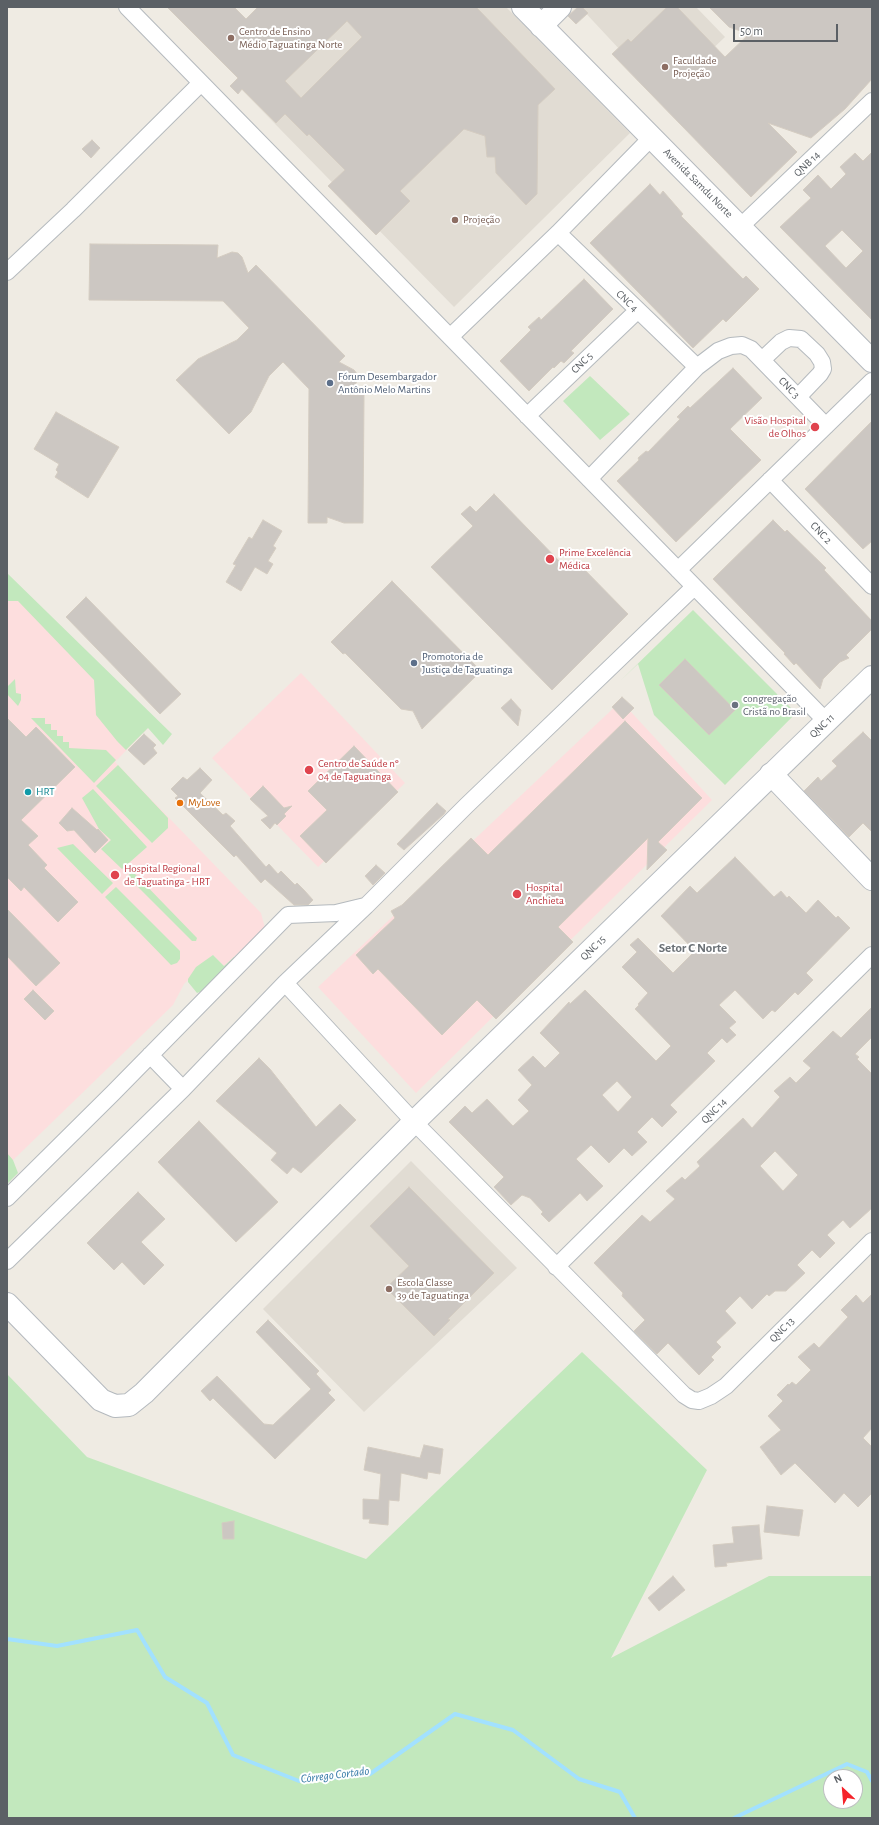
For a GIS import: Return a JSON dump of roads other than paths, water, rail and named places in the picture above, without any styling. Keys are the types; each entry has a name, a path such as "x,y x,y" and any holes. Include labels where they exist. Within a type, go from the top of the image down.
{"street":[{"path":"127,7 826,721"},
{"name":"Avenida Samdu Norte","path":"523,7 741,226 872,361"},
{"path":"541,26 560,7"},
{"path":"7,272 73,210 201,83"},
{"name":"QNB 14","path":"741,226 872,101"},
{"path":"450,337 558,233 652,137"},
{"name":"CNC 4","path":"558,233 637,311 697,367"},
{"name":"CNC 5","path":"527,416 637,311"},
{"path":"589,479 697,367 718,351 731,346 742,345 757,355 789,338 801,339 817,354 822,362 823,369 798,397"},
{"name":"CNC 3","path":"757,355 826,426"},
{"path":"678,570 872,381"},
{"name":"CNC 2","path":"770,480 872,586"},
{"path":"7,1261 183,1089 285,983 366,906 466,806 694,587"},
{"name":"QNC 11","path":"771,774 872,677"},
{"path":"771,774 872,879"},
{"name":"QNC 15","path":"7,1304 101,1400 115,1406 129,1404 153,1385 414,1122 771,774"},
{"path":"7,1198 150,1056 288,915 336,913 366,906"},
{"name":"QNC 14","path":"556,1266 872,955"},
{"path":"285,983 414,1122 556,1266"},
{"path":"150,1056 183,1089"},
{"name":"QNC 13","path":"556,1266 684,1395 692,1400 699,1401 726,1386 872,1241"}],"waterway":[{"name":"Córrego Cortado","path":"7,1639 57,1646 137,1630 165,1677 207,1703 233,1755 299,1781 370,1774 455,1714 513,1730 579,1779 620,1792 635,1818"},
{"name":"Córrego Cortado","path":"734,1818 847,1764 867,1772 872,1781"}],"place":[{"name":"Centro de Ensino Médio Taguatinga Norte","path":"231,38"},
{"name":"Faculdade Projeção","path":"665,67"},
{"name":"Projeção","path":"455,220"},
{"name":"Fórum Desembargador Antônio Melo Martins","path":"330,383"},
{"name":"Visão Hospital de Olhos","path":"815,427"},
{"name":"Prime Excelência Médica","path":"550,559"},
{"name":"Promotoria de Justiça de Taguatinga","path":"414,663"},
{"name":"congregação Cristã no Brasil","path":"735,705"},
{"name":"Centro de Saúde nº 04 de Taguatinga","path":"309,770"},
{"name":"HRT","path":"28,792"},
{"name":"MyLove","path":"180,803"},
{"name":"Hospital Regional de Taguatinga - HRT","path":"115,875"},
{"name":"Hospital Anchieta","path":"517,894"},
{"name":"Escola Classe 39 de Taguatinga","path":"389,1289"}],"district":[{"name":"Setor C Norte","path":"693,948"}]}
